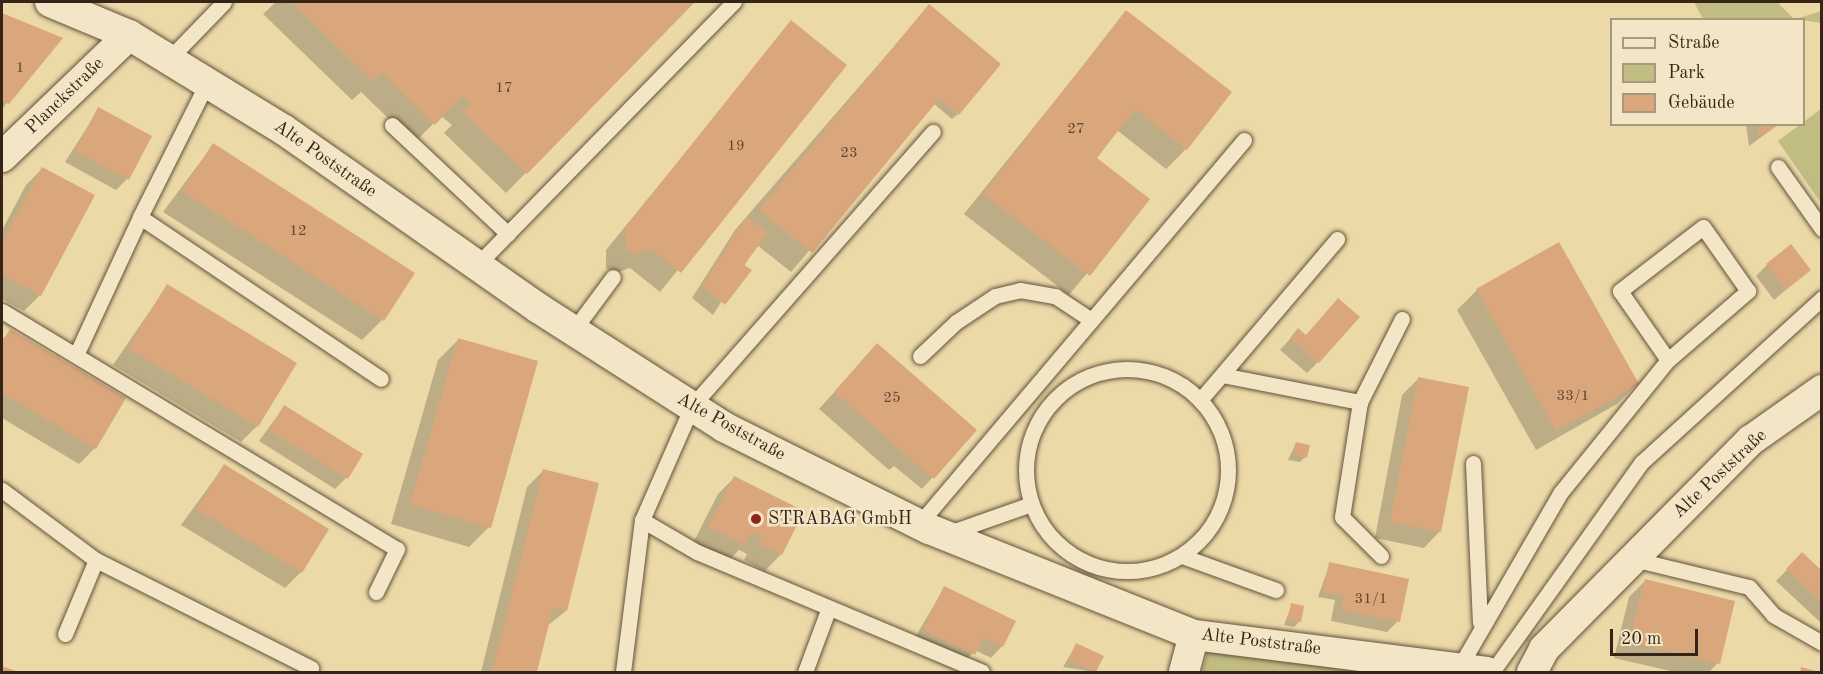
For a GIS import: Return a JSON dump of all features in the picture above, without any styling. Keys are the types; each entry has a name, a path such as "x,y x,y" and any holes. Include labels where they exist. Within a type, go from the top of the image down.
{"street":[{"name":"Alte Poststraße","path":"50,2 129,35 284,130 573,331 692,406 932,529 1194,635 1474,669"},
{"name":"Planckstraße","path":"2,157 129,35"},
{"name":"Alte Poststraße","path":"1532,672 1544,649 1751,440 1821,390"},
{"path":"1184,672 1194,635"}],"lane":[{"path":"169,59 224,2"},
{"path":"477,265 734,2"},
{"path":"76,355 140,217 207,83"},
{"path":"392,125 508,234"},
{"path":"623,672 642,520 692,406 933,132"},
{"path":"932,529 1091,320 1244,140"},
{"path":"1778,166 1821,229"},
{"path":"140,217 381,379"},
{"path":"1480,623 1561,492 1668,360 1748,291 1703,227 1620,291 1668,360"},
{"path":"1201,399 1337,239"},
{"path":"573,331 614,277"},
{"path":"920,356 975,309 995,296 1020,290 1055,296 1091,320"},
{"path":"1492,672 1642,462 1821,298"},
{"path":"2,312 396,549 376,592"},
{"path":"1381,556 1342,517 1360,402 1402,319"},
{"path":"1128,369 1162,374 1201,399 1221,429 1230,464 1225,500 1209,532 1182,556 1139,572 1094,567 1055,542 1030,504 1029,447 1040,415 1073,383 1128,369"},
{"path":"1222,375 1360,402"},
{"path":"1473,463 1480,623 1474,669"},
{"path":"2,490 96,560 311,668"},
{"path":"932,529 1030,504"},
{"path":"642,520 697,552 828,610 982,672"},
{"path":"1182,556 1276,590"},
{"path":"1633,559 1749,587 1773,615 1821,643"},
{"path":"65,634 96,560"},
{"path":"805,672 828,610"}],"green space":[{"path":"1694,2 1777,2 1793,18 1702,18"},
{"path":"1821,11 1821,23 1799,18"},
{"path":"1821,109 1821,203 1778,141 1798,126 1805,126 1805,121"},
{"path":"1210,643 1395,672 1202,672"}],"building":[{"path":"291,2 695,2 527,174 463,112 470,104 462,96 435,125 382,73 373,81"},
{"path":"929,4 1001,64 959,115 939,99 812,253 759,210"},
{"path":"1126,10 1232,92 1187,150 1135,109 1097,158 1150,199 1090,276 983,194"},
{"path":"2,13 63,38 9,104 2,100"},
{"path":"791,20 847,65 681,273 651,249 636,254 626,248 625,228"},
{"path":"98,107 152,136 129,180 75,151"},
{"path":"1758,126 1777,126 1759,136"},
{"path":"213,143 415,273 384,321 182,191"},
{"path":"42,167 95,195 41,296 2,274 2,242"},
{"path":"746,217 768,233 744,265 752,270 725,305 702,286"},
{"path":"1559,242 1639,384 1556,431 1476,289"},
{"path":"1791,244 1811,270 1786,290 1766,264"},
{"path":"167,284 297,363 258,427 128,348"},
{"path":"1338,298 1360,317 1319,363 1290,338 1298,328 1306,335"},
{"path":"10,329 126,398 96,449 2,393 2,343"},
{"path":"458,338 538,361 491,528 410,504"},
{"path":"877,343 977,430 934,479 834,392"},
{"path":"1418,377 1469,387 1441,532 1390,522"},
{"path":"284,405 363,454 348,479 269,430"},
{"path":"1296,442 1310,445 1307,458 1293,454"},
{"path":"224,464 329,529 302,573 196,509"},
{"path":"543,469 599,483 567,611 553,608 537,672 492,672"},
{"name":"STRABAG GmbH","path":"734,476 804,511 782,555 759,544 762,537 752,532 745,545 708,527"},
{"path":"1802,552 1822,571 1822,603 1786,569"},
{"path":"1329,562 1409,579 1400,622 1341,610 1344,596 1323,592"},
{"path":"1645,579 1735,601 1720,664 1629,642"},
{"path":"944,586 1016,621 1003,647 983,638 975,655 923,630"},
{"path":"1291,603 1304,606 1301,622 1288,620"},
{"path":"1076,643 1104,656 1096,672 1068,661"},
{"path":"2,666 18,672 2,672"},
{"path":"1801,667 1820,672 1800,672"}],"place":[{"name":"STRABAG GmbH","path":"756,519"}]}
